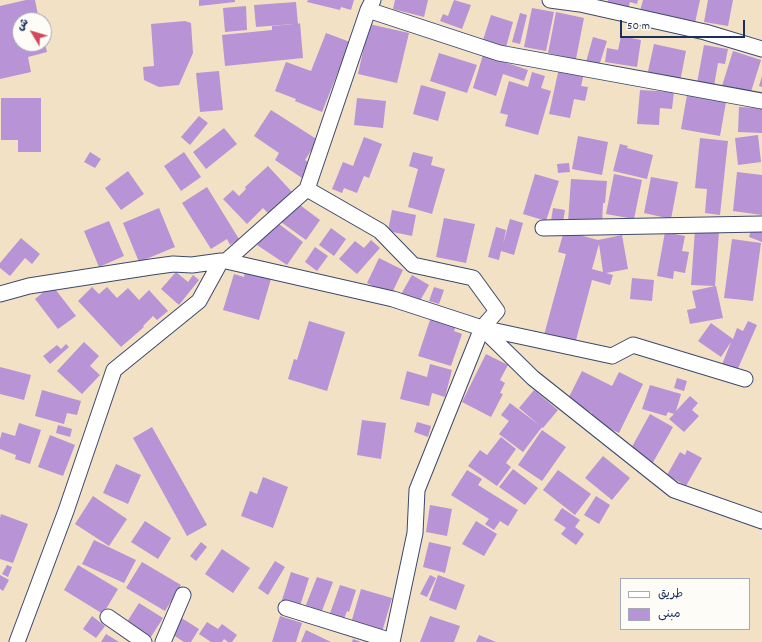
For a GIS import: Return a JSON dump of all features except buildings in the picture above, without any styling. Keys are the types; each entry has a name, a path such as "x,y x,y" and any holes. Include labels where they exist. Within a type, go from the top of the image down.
{"street":[{"path":"550,0 580,4 705,32 762,49"},
{"path":"17,642 66,511 114,370 199,301 224,261 307,189 371,5 499,52 762,101"},
{"path":"286,608 392,642 415,533 417,490 482,328 497,311 473,278 413,265 380,231 307,189"},
{"path":"543,228 762,224"},
{"path":"0,294 29,286 151,267 173,264 192,266 224,261 393,299 482,328 612,356 633,345 745,379"},
{"path":"482,328 533,378 674,490 762,521"},
{"path":"163,642 183,595"},
{"path":"108,617 144,642"}]}
